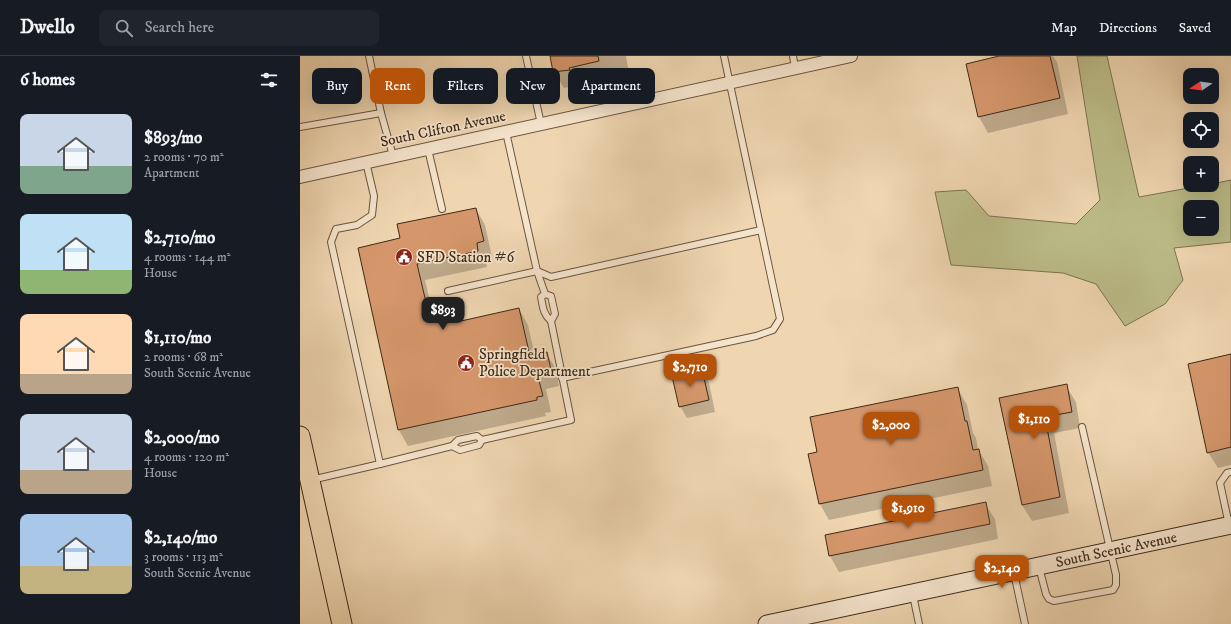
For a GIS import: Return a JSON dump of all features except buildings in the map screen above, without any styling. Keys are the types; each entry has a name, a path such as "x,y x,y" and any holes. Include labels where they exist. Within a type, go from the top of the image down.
{"main road":[{"path":"300,436 342,624"},
{"name":"South Scenic Avenue","path":"767,624 1230,526"}],"street":[{"name":"South Clifton Avenue","path":"300,177 851,56"}],"lane":[{"path":"369,56 393,156"},
{"path":"526,56 541,124"},
{"path":"562,378 756,336 773,330 780,319 724,56"},
{"path":"793,56 795,68"},
{"path":"300,127 382,113"},
{"path":"506,132 537,271 545,294"},
{"path":"428,149 442,209"},
{"path":"366,162 374,196 372,215 357,225 336,229 331,242 380,464"},
{"path":"448,291 537,271 551,277 761,230"},
{"path":"452,446 460,450 479,445 482,440 571,420 550,321 545,316 542,302 541,297 545,294"},
{"path":"545,294 551,296 555,314 550,321"},
{"path":"1039,567 1046,594 1049,599 1054,601 1112,590 1116,585 1116,575 1082,427"},
{"path":"310,481 452,446 458,440 477,436 482,440"},
{"path":"1230,526 1220,483 1227,473 1231,472"},
{"path":"1014,572 1025,624"},
{"path":"912,593 919,624"}],"green space":[{"path":"1077,56 1107,56 1139,197 1183,189 1183,192 1219,192 1219,183 1231,180 1231,242 1174,248 1183,280 1165,304 1125,326 1096,284 1063,273 951,265 935,192 966,190 989,216 1076,224 1100,200"}],"place":[{"name":"SFD Station #6","path":"404,257"},
{"name":"Springfield Police Department","path":"466,363"}]}
